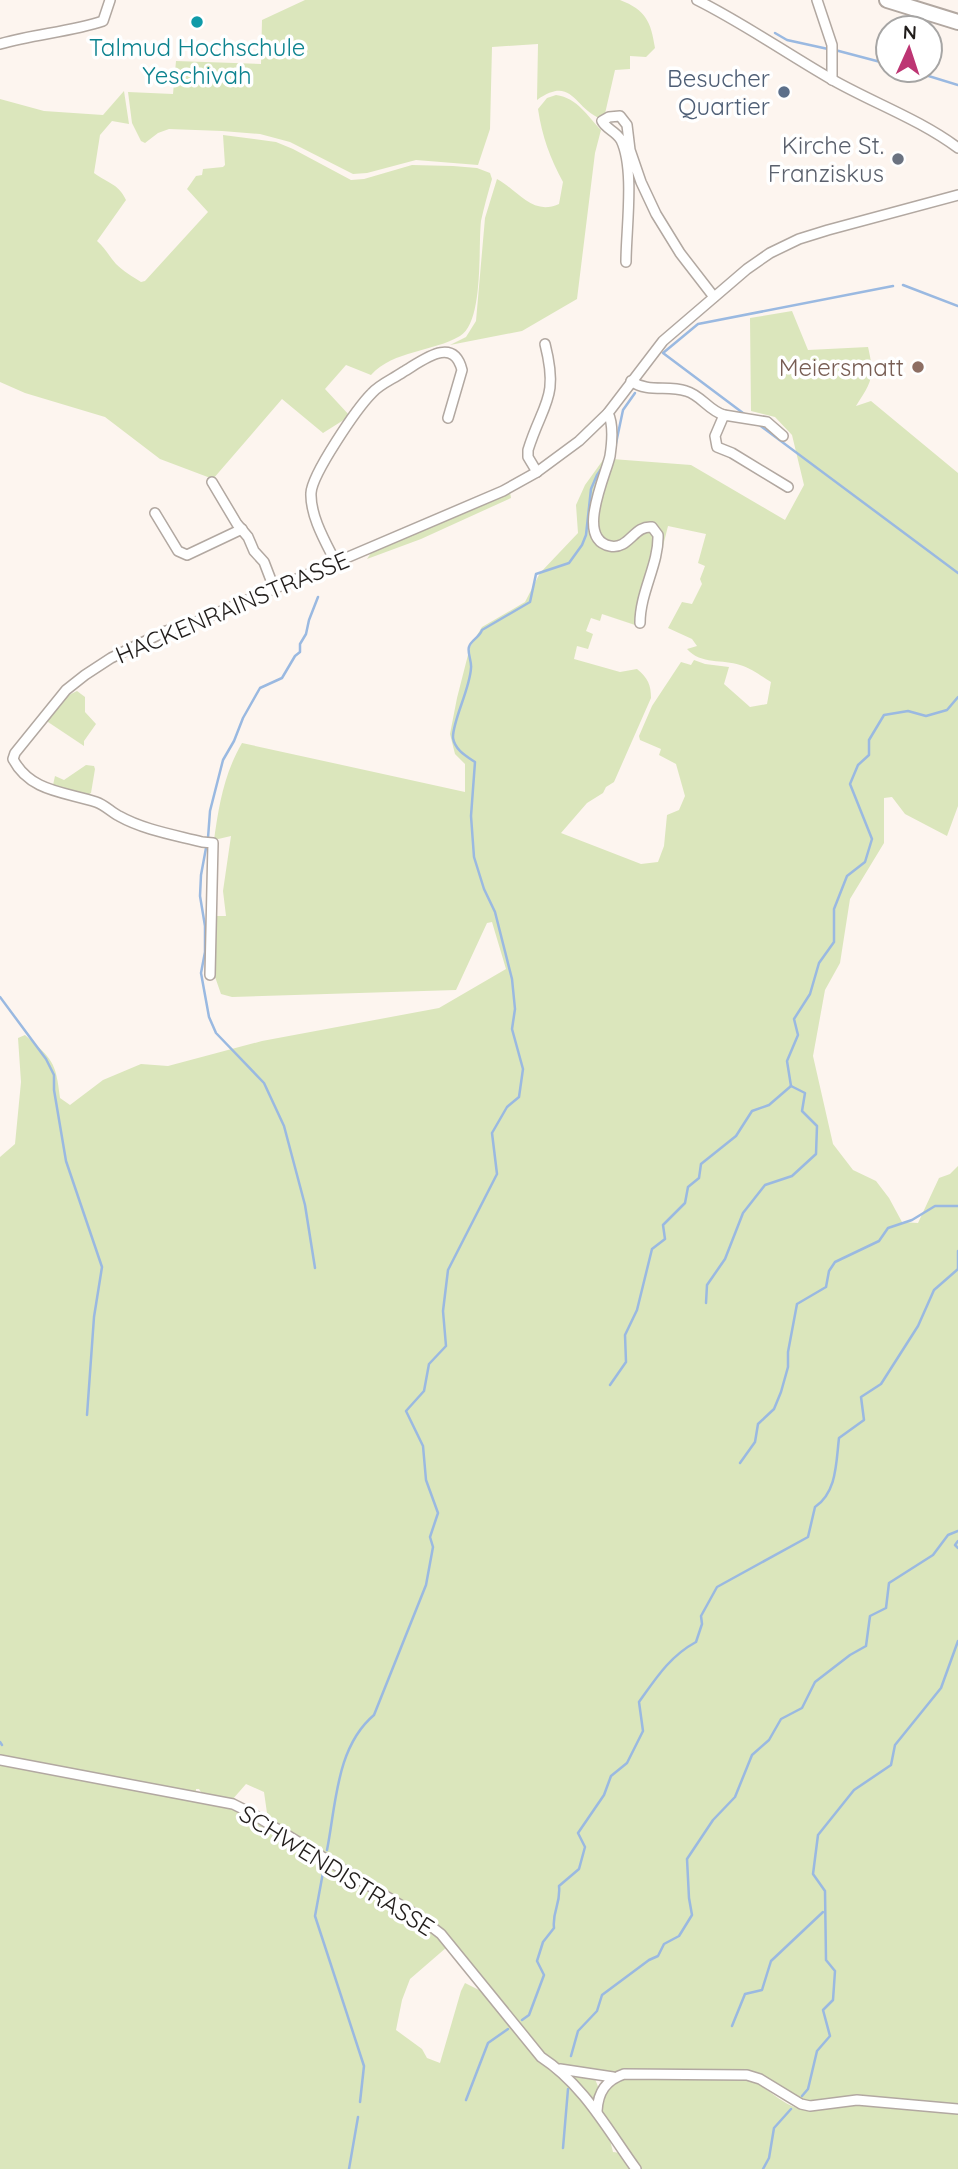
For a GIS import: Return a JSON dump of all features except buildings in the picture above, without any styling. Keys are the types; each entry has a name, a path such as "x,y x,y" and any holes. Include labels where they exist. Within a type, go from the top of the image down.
{"main road":[{"path":"887,0 958,22"}],"street":[{"path":"0,44 29,36 82,28 103,21 110,0"},
{"path":"697,0 719,10 779,50 925,127 958,148"},
{"path":"817,0 832,48 832,80"},
{"path":"626,261 628,193 624,152 619,137 603,125 602,121 614,116 620,116 624,120 637,172 656,214 673,243 713,297"},
{"name":"HACKENRAINSTRASSE","path":"210,975 213,843 139,824 119,816 99,803 55,792 32,781 13,759 66,690 111,658 166,631 196,622 336,563 503,491 537,472 579,441 608,413 663,341 713,297 770,253 799,239 958,195"},
{"path":"537,472 528,457 528,450 551,391 550,363 545,344"},
{"path":"336,563 317,520 311,491 321,465 370,394 431,355 449,352 456,356 462,370 448,418"},
{"path":"631,382 644,388 685,390 715,412 767,422 783,436"},
{"path":"608,413 611,420 610,458 595,505 595,532 605,545 613,547 627,542 646,526 654,528 658,534 657,550 643,596 640,623"},
{"path":"724,415 715,436 717,447 732,453 788,487"},
{"path":"212,482 254,551 264,562 274,588"},
{"path":"155,513 178,551 187,555 242,529"},
{"name":"SCHWENDISTRASSE","path":"0,1760 233,1804 415,1914 441,1934 541,2057 560,2069 597,2111 609,2133 636,2169"},
{"path":"560,2069 613,2077 624,2074 747,2075 760,2079 801,2104 810,2106 857,2100 958,2109"},
{"path":"597,2111 598,2098 613,2077"}],"green space":[{"path":"305,0 620,0 636,8 646,18 655,48 646,57 630,56 630,69 615,70 604,118 601,119 566,92 549,93 537,100 538,44 492,47 490,129 478,165 416,160 353,174 290,142 260,134 169,129 145,143 141,141 132,123 128,92 173,94 176,61 261,64 262,20"},
{"path":"124,91 129,124 112,121 100,135 94,173 116,187 126,200 97,241 128,274 141,282 145,281 208,212 187,189 196,176 202,175 203,169 225,165 223,135 276,142 351,180 364,179 412,165 477,168 490,173 492,179 481,221 476,301 468,328 449,341 391,361 371,375 346,365 325,389 350,416 323,433 282,399 213,479 160,459 105,417 25,393 0,382 0,99 44,111 103,115"},
{"path":"556,95 576,104 601,130 595,153 577,299 522,331 450,345 466,337 476,321 485,218 497,179 533,205 549,207 559,204 563,182 547,147 538,109 547,98"},
{"path":"792,311 808,350 868,347 871,378 856,406 871,401 958,473 958,806 947,836 905,814 892,797 884,798 884,843 850,899 840,963 825,990 813,1056 833,1144 853,1170 876,1181 902,1222 918,1223 939,1178 950,1174 958,1166 958,2106 857,2097 807,2103 752,2074 603,2072 559,2065 538,2051 443,1935 416,1912 270,1822 273,1819 267,1813 264,1792 246,1784 232,1800 203,1795 199,1789 192,1793 0,1758 0,1157 15,1144 21,1082 18,1038 25,1035 47,1056 57,1076 60,1098 70,1105 103,1080 141,1064 168,1066 262,1041 439,1008 506,969 492,922 487,923 456,990 232,997 221,994 214,974 217,916 226,916 223,891 231,836 214,840 220,802 231,766 242,743 465,792 465,764 455,754 450,734 470,647 482,627 525,602 540,573 578,533 576,505 585,485 603,460 607,459 592,513 594,534 603,546 619,549 641,532 650,529 655,534 655,547 638,609 638,626 602,614 600,621 591,618 586,631 593,634 588,649 577,646 574,659 620,672 637,669 648,682 651,698 614,782 587,803 561,833 641,864 658,862 664,846 667,815 679,810 685,796 676,764 659,755 661,749 640,740 639,736 652,706 681,662 691,665 694,660 729,667 724,684 750,707 767,704 771,682 744,666 712,661 693,654 687,649 697,646 692,639 668,628 682,602 692,604 702,584 700,579 705,566 698,563 706,534 668,526 661,554 658,554 658,532 653,524 642,525 621,543 605,542 599,535 597,526 602,489 612,459 691,465 785,520 804,485 792,435 775,417 751,411 750,318"},
{"path":"510,492 511,498 421,539 367,559 371,553"},
{"path":"77,691 85,697 85,712 96,724 84,741 84,746 45,720 61,699"},
{"path":"86,765 94,766 95,769 91,793 86,796 55,789 55,776 64,780"},
{"path":"0,1762 235,1807 426,1926 447,1947 410,1979 402,2000 396,2030 422,2049 427,2058 440,2063 465,1983 483,1992 582,2096 609,2136 613,2152 621,2153 635,2169 0,2169"},
{"path":"570,2073 595,2079 599,2089 594,2104 569,2076"},
{"path":"622,2077 746,2078 790,2105 803,2109 845,2102 958,2110 958,2169 640,2169 601,2114 604,2092"}],"waterway":[{"path":"775,33 787,40 828,49"},
{"path":"835,50 874,60"},
{"path":"944,81 958,85"},
{"path":"903,285 958,306"},
{"path":"747,416 663,353 698,324 893,286"},
{"path":"615,448 623,410 635,393"},
{"path":"758,424 958,573"},
{"path":"327,1850 345,1760 361,1728 374,1715 426,1585 433,1547 430,1537 438,1513 426,1480 423,1446 406,1411 424,1391 429,1364 446,1346 443,1311 448,1270 497,1174 492,1133 507,1107 519,1097 523,1069 512,1029 515,1009 512,979 495,912 474,857 471,816 475,762 458,749 453,738 470,676 469,649 482,630 530,602 536,574 569,563 586,535 591,489 604,465"},
{"path":"208,838 210,811 223,760 260,688 282,678 300,652 300,644 318,597"},
{"path":"791,1086 787,1061 798,1035 794,1019 810,994 819,963 834,942 834,909 847,876 865,862 872,839 850,784 858,765 869,755 869,740 884,715 908,711 926,716 947,710 958,697"},
{"path":"206,848 200,896 205,926 205,952 201,973 209,1017 216,1033 264,1083 284,1126 305,1205 315,1268"},
{"path":"0,997 46,1059 54,1075 66,1161 102,1267 94,1317 87,1415"},
{"path":"706,1303 707,1285 725,1259 743,1213 765,1185 792,1176 816,1154 817,1126 802,1111 805,1093 791,1086"},
{"path":"610,1385 626,1362 625,1335 637,1310 652,1249 665,1239 663,1225 685,1203 688,1187 699,1178 701,1164 736,1136 752,1111 769,1105 791,1086"},
{"path":"740,1463 755,1442 758,1424 774,1409 781,1392 788,1367 788,1352 797,1304 826,1287 829,1271 835,1262 879,1241 888,1228 912,1220 935,1206 958,1206"},
{"path":"522,2020 529,2015 544,1975 537,1961 543,1942 554,1928 559,1886 579,1869 585,1847 578,1833 604,1795 611,1776 627,1763 643,1731 639,1702 671,1661 696,1642 702,1624 701,1616 717,1587 808,1537 815,1507 828,1493 831,1485 839,1438 864,1420 861,1397 881,1384 918,1326 934,1290 958,1269 958,1251"},
{"path":"571,2056 578,2031 597,2011 602,1995 658,1956 664,1944 679,1936 692,1915 687,1859 713,1820 735,1797 752,1755 769,1740 781,1719 802,1708 815,1682 866,1646 870,1616 886,1608 889,1583 933,1555 948,1535 958,1531"},
{"path":"958,1541 955,1545 958,1548"},
{"path":"802,2096 808,2089 817,2051 830,2036 823,2010 833,2000 835,1971 826,1960 825,1891 813,1874 818,1835 854,1790 891,1765 895,1745 941,1688 958,1641"},
{"path":"324,1867 315,1916 364,2066 360,2102"},
{"path":"732,2026 745,1994 762,1990 771,1961 823,1912"},
{"path":"466,2100 488,2043 508,2029"},
{"path":"563,2148 568,2089"},
{"path":"763,2169 769,2158 774,2128 791,2109"},
{"path":"349,2169 358,2117"}],"place":[{"name":"Talmud Hochschule Yeschivah","path":"197,22"},
{"name":"Besucher Quartier","path":"784,92"},
{"name":"Kirche St. Franziskus","path":"898,159"},
{"name":"Meiersmatt","path":"918,367"}]}
